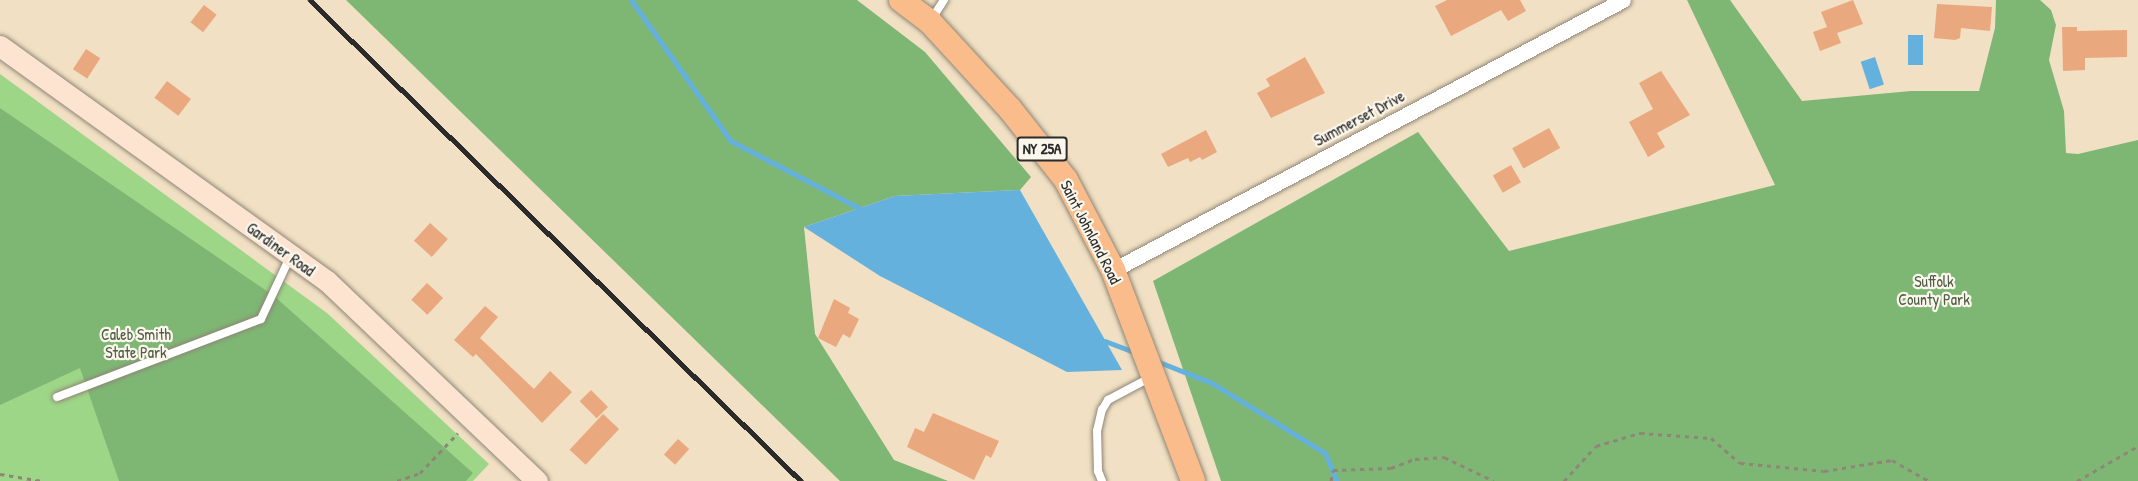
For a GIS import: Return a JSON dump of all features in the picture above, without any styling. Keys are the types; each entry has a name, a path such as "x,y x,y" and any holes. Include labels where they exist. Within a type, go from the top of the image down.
{"main road":[{"name":"Saint Johnland Road","path":"901,0 930,22 1010,109 1066,180 1113,270 1159,385 1193,480"},
{"name":"Gardiner Road","path":"0,46 327,281 537,481"}],"street":[{"name":"Summerset Drive","path":"1113,270 1623,0"}],"lane":[{"path":"930,22 944,0"},
{"path":"57,398 261,319 291,255"},
{"path":"1102,481 1098,471 1097,431 1102,410 1108,400 1159,385"}],"path":[{"path":"397,481 420,472 472,418"},
{"path":"1564,481 1596,446 1640,432 1712,438 1740,463 1824,471 1892,460 1929,481"},
{"path":"2077,481 2138,446"},
{"path":"1331,481 1333,470 1391,468 1415,459 1444,457 1494,481"},
{"path":"0,474 42,481"}],"green space":[{"path":"346,0 857,0 925,52 1031,177 1020,190 895,196 804,227 815,334 894,460 948,481 840,481"},
{"name":"Suffolk County Park","path":"1687,0 1730,0 1802,101 1911,91 1979,91 1995,28 1996,0 2040,0 2051,10 2056,25 2049,60 2064,111 2066,153 2078,154 2138,140 2138,481 1221,481 1153,281 1418,132 1509,251 1775,185"},
{"name":"Caleb Smith State Park","path":"0,74 327,313 489,464 473,481 0,481"},
{"name":"Caleb Smith State Park","path":"0,108 274,296 473,473 466,481 119,481 80,368 0,405"}],"water":[{"path":"1908,35 1923,35 1923,65 1908,65"},
{"path":"1875,57 1884,85 1870,89 1861,62"},
{"path":"1020,190 1122,370 1067,372 880,276 804,227 895,196"}],"building":[{"path":"1447,0 1520,0 1526,11 1508,21 1501,10 1451,36 1435,6"},
{"path":"1853,0 1863,24 1837,33 1841,43 1820,51 1813,32 1827,27 1821,12"},
{"path":"1937,4 1992,7 1990,31 1961,28 1960,38 1955,40 1934,38"},
{"path":"204,5 217,15 203,32 190,22"},
{"path":"2062,27 2077,27 2077,31 2127,30 2127,57 2085,58 2085,70 2063,71"},
{"path":"86,49 100,58 87,78 73,69"},
{"path":"1305,57 1325,93 1271,118 1257,93 1270,86 1266,79"},
{"path":"1661,71 1690,115 1657,133 1665,147 1648,157 1629,122 1653,109 1639,83"},
{"path":"167,81 191,99 178,116 154,98"},
{"path":"1549,128 1560,148 1523,168 1512,148"},
{"path":"1206,130 1217,152 1202,160 1200,157 1190,162 1188,158 1168,167 1161,154"},
{"path":"1511,165 1521,182 1503,193 1493,176"},
{"path":"430,223 448,239 432,257 414,241"},
{"path":"427,283 443,298 427,315 411,300"},
{"path":"834,299 850,308 848,313 859,319 850,338 843,334 836,347 818,338"},
{"path":"485,306 498,317 480,338 534,389 550,371 572,392 542,423 476,354 473,357 454,340"},
{"path":"591,390 608,407 597,418 580,401"},
{"path":"933,413 999,441 991,458 986,455 974,480 907,447 915,428 924,432"},
{"path":"603,414 619,429 586,465 570,450"},
{"path":"678,439 689,449 675,465 664,455"}],"waterway":[{"path":"631,0 731,141 859,208"},
{"path":"1105,341 1137,353"},
{"path":"1154,360 1212,383 1325,453 1337,481"}],"railway":[{"path":"310,0 801,481"}]}
